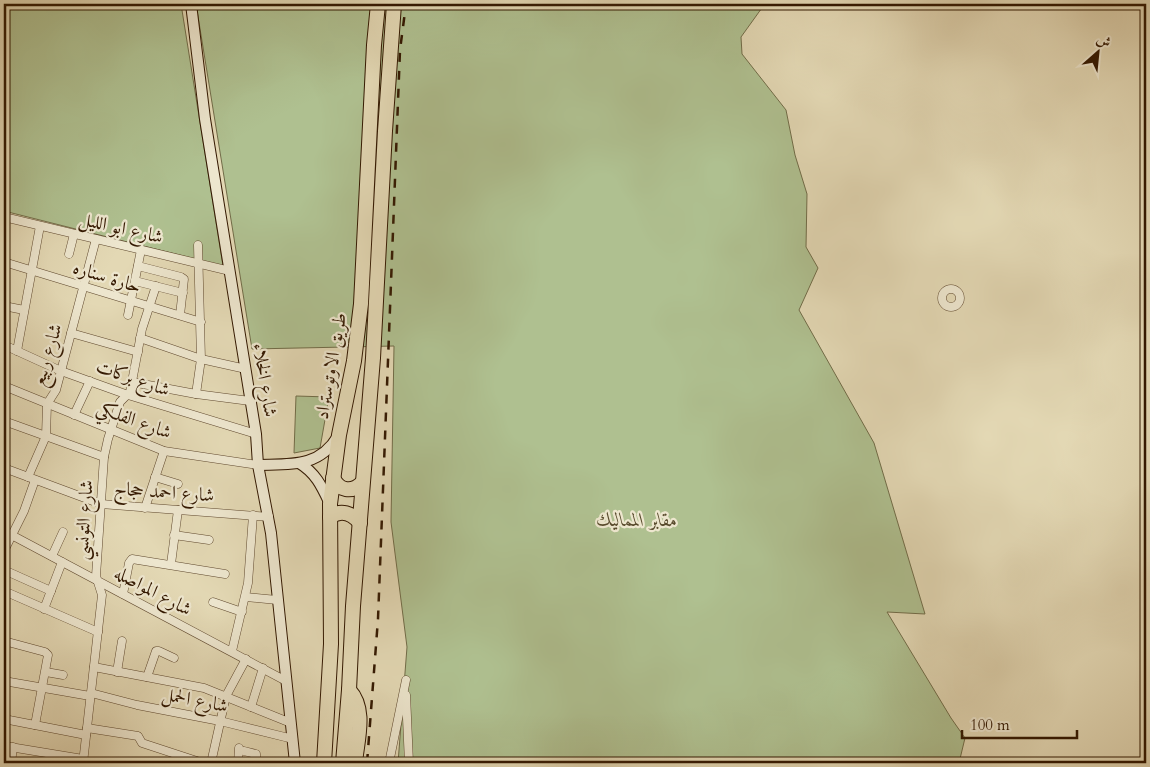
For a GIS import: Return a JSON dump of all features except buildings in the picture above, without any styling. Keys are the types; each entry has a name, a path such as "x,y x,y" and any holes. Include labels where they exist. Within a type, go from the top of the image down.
{"highway":[{"name":"طريق الاوتوستراد","path":"324,763 331,644 330,511 338,435 354,361 361,304 374,45 378,4"},
{"name":"طريق الاوتوستراد","path":"343,763 349,690 352,606 373,358 385,130 394,4"},
{"path":"333,478 338,486 346,490 355,489 362,483"},
{"path":"330,511 336,514 348,513 360,523"},
{"path":"349,690 356,699 359,711 355,763"},
{"path":"316,763 326,734"}],"street":[{"name":"شارع الخلاء","path":"191,4 205,119 256,434 258,465 269,517 295,763"},
{"name":"شارع ابو الليل","path":"4,217 230,271"},
{"path":"16,351 40,226"},
{"path":"69,254 74,234"},
{"name":"شارع ربيع","path":"4,552 24,512 32,478 46,436 47,404 55,394 96,239"},
{"path":"196,394 201,359 198,245"},
{"path":"128,315 141,250"},
{"name":"حارة سناره","path":"4,262 201,322"},
{"path":"138,266 181,276 185,281 180,316"},
{"path":"136,281 183,293"},
{"name":"شارع التونسي","path":"83,762 102,595 97,580 104,457 120,402 128,395 132,382 140,338 156,286"},
{"path":"4,306 24,310"},
{"path":"64,325 72,330 138,352"},
{"path":"140,338 201,359 246,370"},
{"name":"شارع بركات","path":"4,345 61,371 128,395 256,434"},
{"path":"74,415 90,381"},
{"path":"132,382 196,394 250,401"},
{"name":"شارع الفلكي","path":"4,386 164,451 258,465"},
{"path":"4,421 104,457"},
{"path":"258,465 299,464 318,457 326,451 338,435"},
{"path":"145,508 164,451"},
{"path":"299,464 318,480 330,511"},
{"name":"شارع احمد حجاج","path":"4,468 101,504 269,517"},
{"path":"155,477 178,484"},
{"path":"171,564 178,510"},
{"path":"232,652 246,597 253,515"},
{"name":"شارع المواصله","path":"4,531 286,681"},
{"path":"52,556 64,532"},
{"path":"174,535 209,540"},
{"path":"123,594 130,560 171,564 224,574"},
{"path":"44,609 62,562"},
{"path":"4,570 51,592"},
{"path":"4,591 98,632"},
{"path":"246,597 277,600"},
{"path":"213,602 242,612"},
{"path":"4,641 47,654 48,656 36,725"},
{"path":"117,672 122,641"},
{"path":"147,677 156,651 174,658"},
{"path":"211,763 226,696 246,659"},
{"path":"94,667 204,688 291,723"},
{"path":"251,706 263,668"},
{"path":"46,672 63,675"},
{"path":"389,763 406,680 408,763"},
{"name":"شارع الحمل","path":"4,681 91,694 143,707 220,721 293,739"},
{"path":"4,719 36,725 138,736 143,743 203,763"},
{"path":"4,746 83,762 139,763"},
{"path":"11,763 13,747"},
{"path":"238,763 242,749 256,754 256,763"}],"green space":[{"path":"4,4 181,4 223,266 4,211"},
{"name":"مقابر المماليك","path":"196,4 823,4 820,9 764,5 741,37 742,54 786,110 795,155 807,194 806,247 818,268 799,310 874,443 925,614 887,612 965,738 959,763 398,763 407,647 391,522 394,346 252,349"},
{"path":"296,396 329,397 320,448 294,453"}],"railway":[{"path":"367,763 378,619 400,50 406,4"}]}
